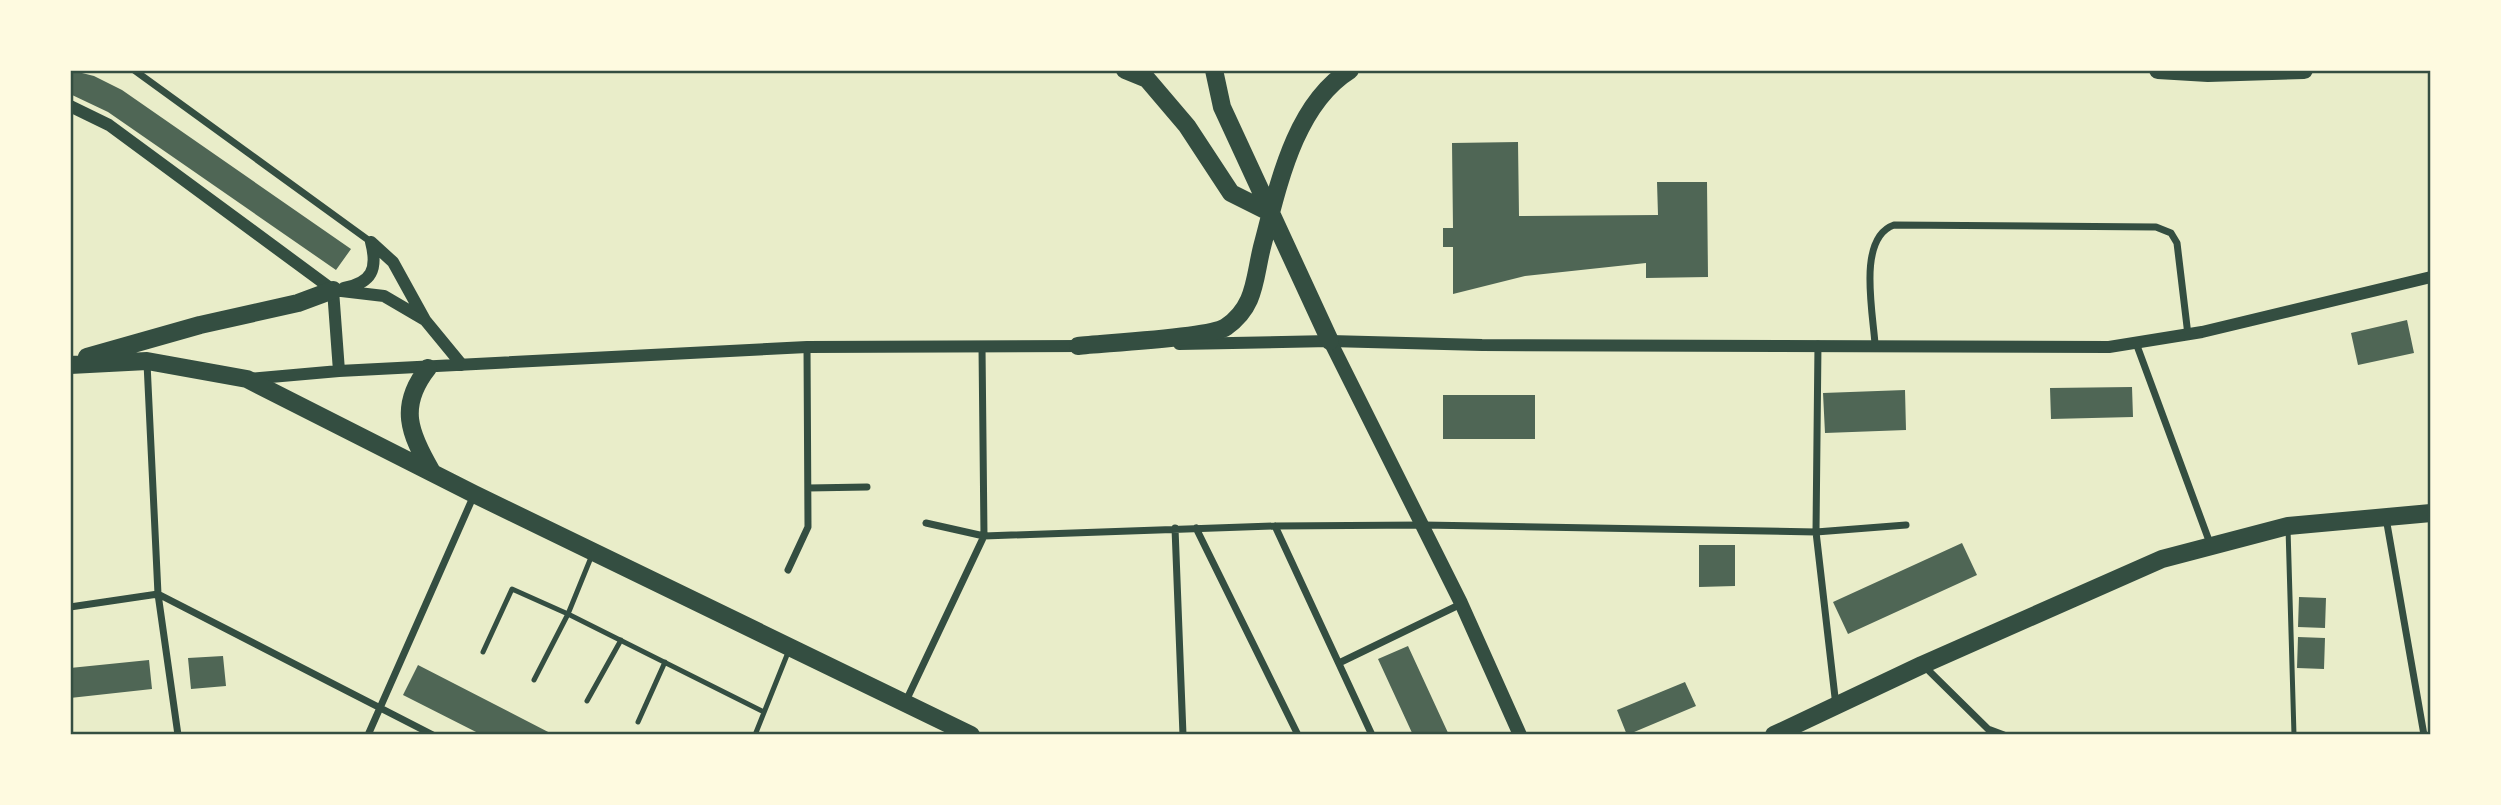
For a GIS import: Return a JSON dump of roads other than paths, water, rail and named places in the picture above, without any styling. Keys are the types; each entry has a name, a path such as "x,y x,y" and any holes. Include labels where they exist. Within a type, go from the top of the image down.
{"main road":[{"path":"1125,70 1147,79 1187,126 1231,192 1271,213"},
{"path":"1214,70 1222,107 1330,341 1461,604 1520,735"},
{"path":"1078,346 1224,328 1248,306 1257,282 1271,213 1306,116 1333,81 1350,70"},
{"path":"2158,70 2208,73 2304,70"},
{"path":"70,363 200,325 298,303 333,290"},
{"path":"70,363 147,361 247,379 474,494 971,735"},
{"path":"428,368 412,388 410,415 417,446 432,472"},
{"path":"1774,735 1922,665 2162,559 2288,526 2431,513"}],"street":[{"path":"134,70 371,242 393,262 425,320 462,365"},
{"path":"70,106 108,125 333,290 384,296 425,320"},
{"path":"1875,344 1870,259 1874,242 1883,229 1894,225 2156,227 2171,233 2177,243 2188,335"},
{"path":"333,290 356,286 370,276 375,259 371,242"},
{"path":"247,379 338,371 807,347 1078,346 1330,341 1482,345 2109,346 2188,335 2431,276"},
{"path":"333,290 338,371"},
{"path":"2136,343 2211,546"},
{"path":"1818,344 1816,532 1836,706"},
{"path":"789,570 808,527 807,347"},
{"path":"905,703 984,536 982,347"},
{"path":"147,361 158,594 178,735"},
{"path":"808,488 867,486"},
{"path":"368,735 474,494"},
{"path":"2386,517 2424,735"},
{"path":"926,523 984,536 1175,528 1423,524 1816,532 1906,525"},
{"path":"1275,526 1371,735"},
{"path":"1175,528 1183,735"},
{"path":"1196,528 1298,735"},
{"path":"70,607 158,594 433,735"},
{"path":"1339,663 1461,604"},
{"path":"1922,665 1988,729 2004,735"},
{"path":"1979,735 1988,729"}],"lane":[{"path":"2288,526 2294,735"},
{"path":"534,680 568,614 594,552"},
{"path":"484,652 512,589 764,712"},
{"path":"587,701 621,640"},
{"path":"755,735 790,647"},
{"path":"638,722 665,662"},
{"path":"2422,722 2431,721"}]}
